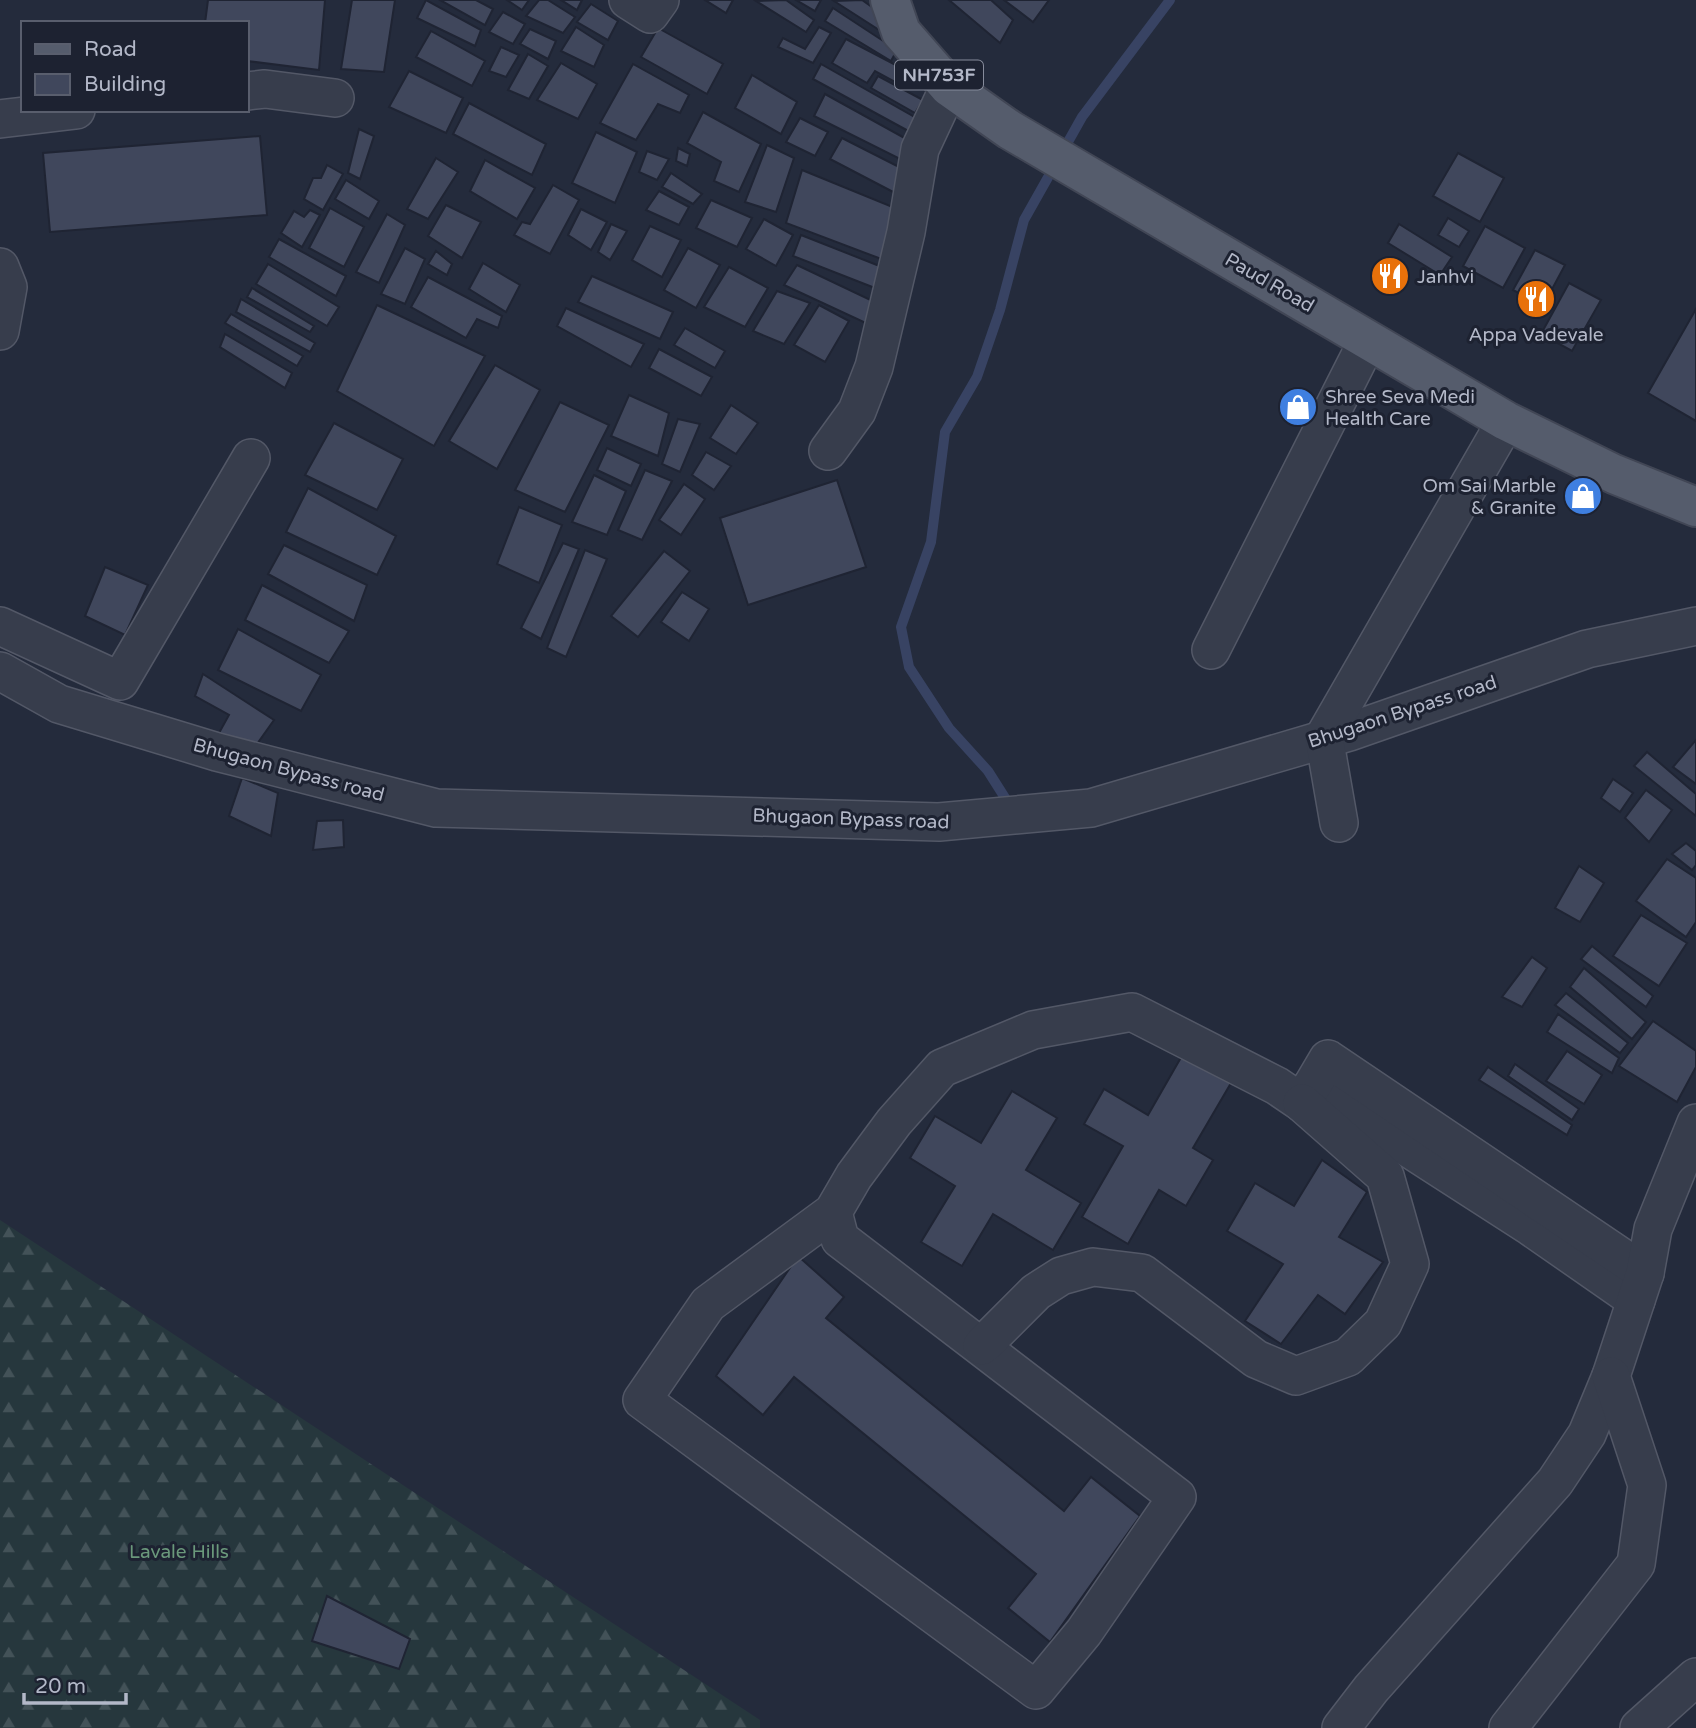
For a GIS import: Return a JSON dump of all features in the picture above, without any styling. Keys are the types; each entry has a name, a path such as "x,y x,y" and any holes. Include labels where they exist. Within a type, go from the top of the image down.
{"main road":[{"name":"Paud Road","path":"890,0 901,32 949,87 1010,130 1507,421 1614,474 1696,507"}],"street":[{"path":"628,0 650,14 660,0"},
{"path":"828,451 856,411 874,367 906,232 920,149 949,87"},
{"path":"248,91 265,89 335,98"},
{"path":"0,119 59,112"},
{"path":"0,267 8,288 0,331"},
{"path":"1211,650 1368,340"},
{"path":"1339,823 1324,737 1507,421"},
{"path":"0,626 120,681 251,458"},
{"name":"Bhugaon Bypass road","path":"0,670 59,704 217,752 436,808 939,822 1091,808 1324,737 1349,732 1587,649 1696,626"},
{"path":"833,1212 840,1239 1177,1497 1084,1632 1036,1690 642,1400 708,1304 833,1212 854,1176 894,1122 942,1068 1033,1030 1132,1012 1277,1086 1314,1083 1566,1234 1640,1286"},
{"path":"982,1346 1036,1292 1061,1276 1093,1266 1142,1273 1256,1359 1296,1376 1348,1357 1383,1323 1410,1264 1385,1176 1314,1083"},
{"path":"1341,1728 1371,1689 1555,1482 1587,1434 1611,1377 1640,1286 1653,1229 1696,1123"},
{"path":"1508,1728 1636,1564 1647,1485 1611,1377"},
{"path":"1639,1728 1696,1677"}],"green space":[{"name":"Lavale Hills","path":"0,1220 760,1720 760,1728 0,1728"}],"building":[{"path":"208,0 325,0 319,70 248,61 248,21 205,21"},
{"path":"352,0 395,0 384,72 341,69"},
{"path":"426,0 481,30 475,46 417,18"},
{"path":"440,0 476,0 493,9 485,25"},
{"path":"507,0 529,0 522,10"},
{"path":"539,0 548,0 575,17 563,33 526,16"},
{"path":"561,0 582,0 577,10"},
{"path":"705,0 733,0 726,13"},
{"path":"786,0 814,20 806,32 756,1"},
{"path":"796,0 821,0 815,11"},
{"path":"862,0 893,22 887,35 834,1"},
{"path":"949,0 991,0 1013,20 1000,43"},
{"path":"1004,0 1049,0 1033,22"},
{"path":"591,4 618,21 608,40 577,22"},
{"path":"833,8 897,50 891,61 825,21"},
{"path":"503,12 525,24 513,44 489,32"},
{"path":"576,27 604,45 594,67 561,51"},
{"path":"819,27 831,33 813,63 778,47 783,38 805,49"},
{"path":"658,28 723,64 707,94 641,57"},
{"path":"530,29 556,41 548,59 520,44"},
{"path":"431,31 485,61 472,86 416,57"},
{"path":"846,39 913,74 906,88 875,71 867,83 832,63"},
{"path":"501,47 519,55 506,77 489,71"},
{"path":"528,54 548,66 529,99 508,90"},
{"path":"561,63 597,84 578,119 537,100"},
{"path":"633,64 689,95 680,113 658,104 636,140 600,123"},
{"path":"821,64 918,119 912,133 813,79"},
{"path":"409,71 463,98 446,133 389,107"},
{"path":"752,75 797,102 781,134 735,108"},
{"path":"878,76 923,100 915,113 871,88"},
{"path":"825,94 910,141 902,160 814,116"},
{"path":"469,103 546,144 532,175 453,134"},
{"path":"703,112 761,144 739,192 714,181 721,162 687,143"},
{"path":"800,118 828,132 815,156 786,142"},
{"path":"359,129 374,136 360,179 348,173"},
{"path":"596,132 637,152 615,203 572,183"},
{"path":"260,136 267,215 50,232 43,153"},
{"path":"842,138 907,171 897,194 830,159"},
{"path":"767,145 794,158 776,212 745,202"},
{"path":"678,148 690,154 687,166 676,161"},
{"path":"647,151 669,159 657,180 639,172"},
{"path":"1458,153 1504,178 1480,222 1433,196"},
{"path":"436,158 458,172 428,219 407,209"},
{"path":"485,160 535,188 517,219 470,191"},
{"path":"327,165 343,174 323,210 304,199 313,178 321,178"},
{"path":"802,170 900,210 884,260 786,223"},
{"path":"671,173 702,194 693,204 662,187"},
{"path":"346,180 379,201 369,219 335,199"},
{"path":"553,185 579,200 550,254 514,235 522,222 530,224"},
{"path":"659,191 689,207 679,225 646,210"},
{"path":"711,200 752,218 737,247 696,228"},
{"path":"446,205 481,222 462,258 428,236"},
{"path":"330,208 364,227 344,267 309,248"},
{"path":"581,209 607,222 591,250 568,235"},
{"path":"310,210 320,215 302,247 281,233 294,211 304,217"},
{"path":"387,214 405,225 379,283 356,272"},
{"path":"1448,218 1469,231 1459,247 1438,235"},
{"path":"764,219 793,235 776,266 746,249"},
{"path":"611,224 627,231 610,260 598,252"},
{"path":"1399,224 1452,257 1440,275 1388,243"},
{"path":"650,226 681,240 662,277 632,260"},
{"path":"1485,226 1525,248 1503,288 1463,266"},
{"path":"801,235 882,267 880,290 793,256"},
{"path":"279,239 346,276 336,296 269,257"},
{"path":"405,248 425,259 405,304 381,294"},
{"path":"688,248 720,265 696,308 664,290"},
{"path":"1535,250 1565,265 1543,306 1513,290"},
{"path":"436,251 452,264 447,275 428,264"},
{"path":"483,263 520,285 506,312 469,289"},
{"path":"268,264 339,307 327,326 256,284"},
{"path":"797,265 879,304 870,325 784,285"},
{"path":"729,267 768,288 745,327 704,307"},
{"path":"592,276 673,312 660,339 578,302"},
{"path":"428,277 502,316 498,328 477,319 466,338 411,307"},
{"path":"1569,283 1601,300 1572,351 1541,334"},
{"path":"252,288 314,326 310,332 247,297"},
{"path":"777,291 810,303 784,344 753,331"},
{"path":"241,299 315,343 310,352 236,312"},
{"path":"377,305 485,356 434,446 337,391"},
{"path":"819,305 849,321 825,362 794,345"},
{"path":"566,308 644,344 631,367 557,326"},
{"path":"1696,309 1696,421 1648,393"},
{"path":"231,314 303,356 297,366 225,323"},
{"path":"685,328 725,351 715,368 674,345"},
{"path":"225,334 292,373 285,388 220,347"},
{"path":"659,349 712,377 701,396 649,368"},
{"path":"495,365 540,390 497,469 449,441"},
{"path":"629,395 669,413 658,456 611,436"},
{"path":"560,402 609,425 565,512 515,490"},
{"path":"731,405 758,423 736,454 710,438"},
{"path":"678,419 700,424 680,472 662,464"},
{"path":"334,423 403,459 377,510 305,475"},
{"path":"607,448 641,464 631,486 597,470"},
{"path":"706,452 731,466 714,490 692,475"},
{"path":"645,470 672,481 642,540 618,530"},
{"path":"594,475 626,491 607,535 572,522"},
{"path":"837,480 866,567 748,605 720,518"},
{"path":"684,484 705,499 681,535 659,520"},
{"path":"308,488 396,536 377,575 286,532"},
{"path":"519,507 562,525 539,583 497,564"},
{"path":"563,543 579,549 541,639 521,628"},
{"path":"284,545 367,585 354,621 268,574"},
{"path":"585,550 607,559 566,657 547,648"},
{"path":"664,551 690,571 638,637 611,616"},
{"path":"105,567 148,585 125,635 85,616"},
{"path":"262,585 349,631 329,663 245,620"},
{"path":"682,592 709,609 689,641 661,622"},
{"path":"238,629 321,675 301,711 218,670"},
{"path":"203,674 274,720 252,751 219,733 229,715 195,696"},
{"path":"1696,740 1696,784 1673,767"},
{"path":"1647,752 1696,794 1696,816 1634,766"},
{"path":"242,778 278,793 271,836 229,816"},
{"path":"1613,779 1633,793 1620,812 1601,798"},
{"path":"1646,790 1672,810 1649,842 1625,818"},
{"path":"343,820 344,847 313,850 317,821"},
{"path":"1686,843 1696,851 1696,865 1692,870 1672,854"},
{"path":"1667,859 1696,878 1696,922 1686,937 1636,901"},
{"path":"1579,866 1604,883 1580,922 1555,908"},
{"path":"1641,915 1687,943 1659,986 1613,956"},
{"path":"1592,946 1653,996 1646,1007 1581,959"},
{"path":"1532,957 1547,968 1522,1007 1502,997"},
{"path":"1584,968 1646,1022 1632,1039 1570,987"},
{"path":"1566,993 1628,1043 1620,1053 1555,1005"},
{"path":"1558,1014 1619,1058 1612,1073 1547,1032"},
{"path":"1653,1021 1696,1051 1696,1067 1677,1102 1619,1066"},
{"path":"1567,1051 1602,1075 1584,1104 1546,1081"},
{"path":"1183,1054 1231,1083 1193,1148 1213,1160 1186,1206 1159,1190 1128,1244 1082,1217 1123,1146 1084,1124 1104,1089 1148,1115"},
{"path":"1515,1064 1579,1109 1572,1120 1508,1076"},
{"path":"1488,1067 1572,1125 1567,1135 1479,1080"},
{"path":"1012,1091 1057,1118 1026,1170 1081,1203 1053,1250 993,1214 962,1266 921,1242 955,1186 910,1158 935,1116 981,1143"},
{"path":"1322,1160 1367,1192 1339,1237 1383,1262 1345,1314 1318,1295 1281,1344 1245,1321 1283,1264 1227,1231 1255,1183 1294,1206"},
{"path":"798,1256 844,1297 826,1318 1064,1511 1091,1477 1140,1516 1050,1642 1008,1608 1036,1574 794,1377 763,1415 716,1376"},
{"path":"327,1596 410,1639 399,1669 312,1641"}],"waterway":[{"path":"1007,801 988,771 949,728 909,667 901,627 931,542 945,432 977,377 1000,310 1024,220 1082,117 1170,0"}],"place":[{"name":"Janhvi","path":"1390,276"},
{"name":"Appa Vadevale","path":"1536,299"},
{"name":"Shree Seva Medi Health Care","path":"1298,407"},
{"name":"Om Sai Marble & Granite","path":"1583,496"}]}
